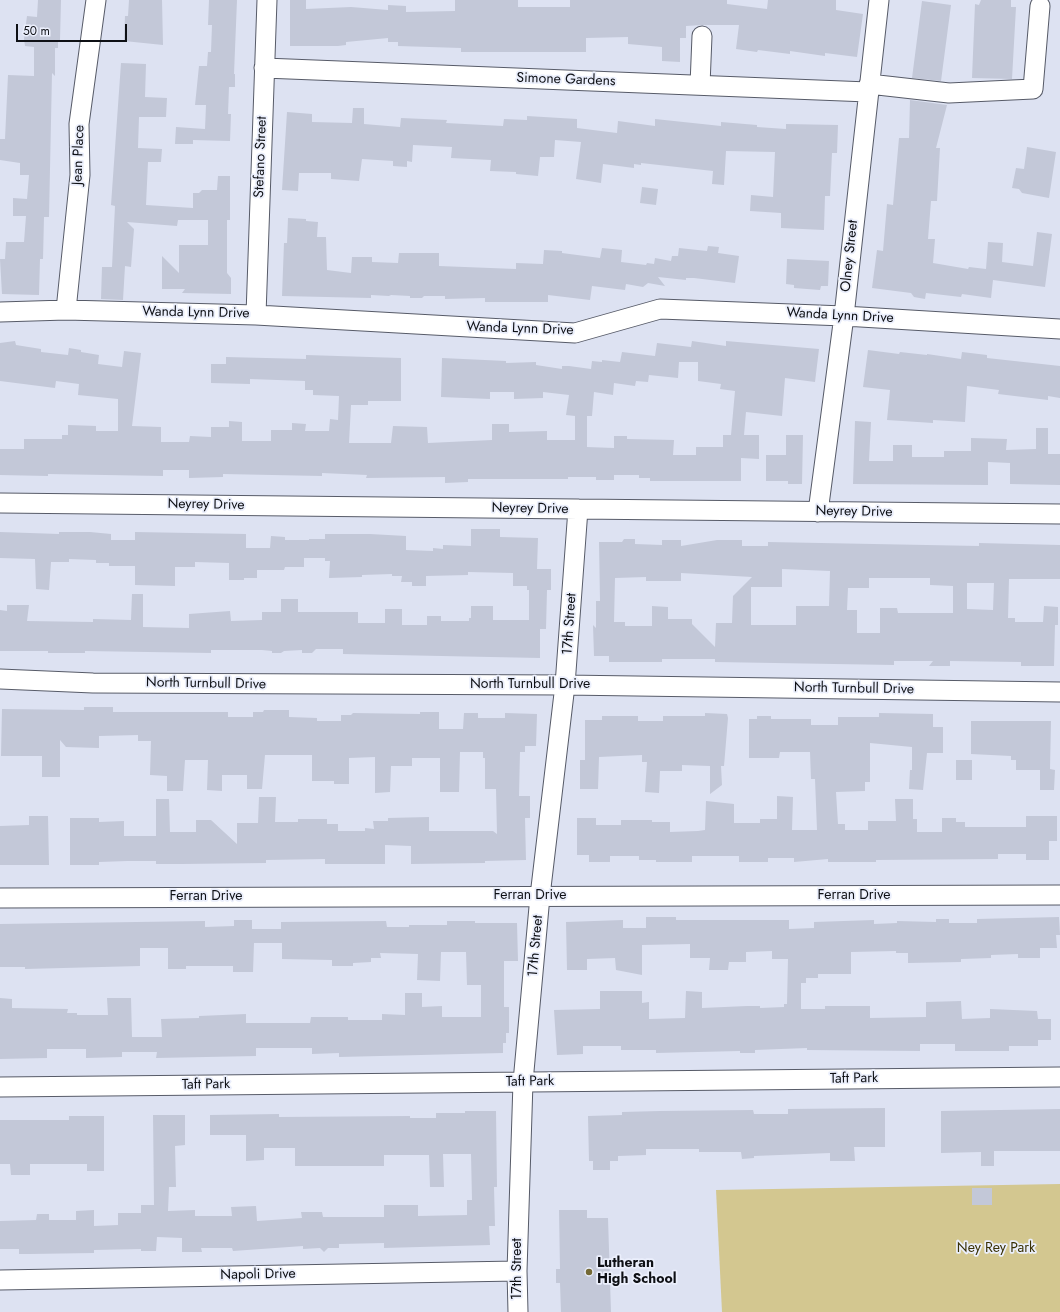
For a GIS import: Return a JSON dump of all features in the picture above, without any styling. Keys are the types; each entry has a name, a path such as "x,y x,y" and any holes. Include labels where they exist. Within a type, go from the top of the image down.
{"street":[{"name":"Jean Place","path":"66,310 80,176 79,124 96,0"},
{"name":"Stefano Street","path":"256,315 267,0"},
{"name":"Olney Street","path":"818,512 844,316 879,0"},
{"name":"Simone Gardens","path":"264,68 700,85 869,88 949,93 1033,89 1040,6"},
{"path":"700,85 702,36"},
{"name":"Wanda Lynn Drive","path":"0,312 66,310 256,315 575,333 660,309 844,316 1060,329"},
{"name":"Neyrey Drive","path":"0,503 1060,514"},
{"name":"17th Street","path":"518,1312 517,1271 523,1082 540,896 565,685 578,509"},
{"name":"North Turnbull Drive","path":"0,679 93,683 565,685 1060,692"},
{"name":"Ferran Drive","path":"0,898 1060,895"},
{"name":"Taft Park","path":"0,1087 1060,1077"},
{"name":"Napoli Drive","path":"0,1280 517,1271"}],"green space":[{"name":"Ney Rey Park","path":"1060,1184 1060,1312 722,1312 716,1190"}],"building":[{"path":"38,0 61,0 60,40 58,40 58,48 55,48 55,76 52,73 49,217 44,217 43,259 40,259 39,295 2,294 0,259 5,259 6,242 24,242 26,216 13,216 13,198 27,199 29,175 20,175 20,163 0,160 0,139 5,139 8,75 34,76 34,47 25,46 24,39 27,16 37,17"},
{"path":"129,0 162,0 163,45 124,41 125,16 128,16"},
{"path":"209,0 237,0 234,74 235,87 229,87 228,114 231,114 230,141 193,140 193,144 175,144 176,127 205,129 206,105 195,105 199,66 207,66 208,52 211,52 212,25 208,25"},
{"path":"290,0 306,0 306,9 351,7 388,10 388,5 406,6 406,12 455,11 455,0 518,0 518,7 570,7 570,0 727,0 727,4 767,9 768,0 836,0 836,10 863,14 857,57 825,53 825,56 790,51 790,54 736,49 739,25 702,25 686,26 686,38 680,38 680,62 662,61 662,47 628,44 628,37 586,38 586,52 461,52 461,48 398,46 398,42 388,42 388,38 346,42 346,45 338,46 290,46"},
{"path":"981,0 1011,0 1011,7 1016,7 1012,79 972,78 975,4 979,5"},
{"path":"922,1 951,5 941,81 912,78"},
{"path":"121,63 146,64 145,97 167,98 166,117 139,117 138,148 162,149 161,162 148,162 146,205 193,208 193,193 199,193 202,190 217,190 218,176 230,176 230,220 227,220 227,273 231,278 231,294 182,293 185,289 162,289 162,256 179,273 179,245 208,245 208,220 178,220 177,226 127,222 134,229 131,267 125,266 123,300 101,299 102,267 112,267 115,206 111,205"},
{"path":"910,100 947,105 936,148 940,148 937,201 931,201 928,239 935,239 933,263 968,269 969,267 986,269 988,242 1003,243 1002,262 1033,266 1037,232 1052,234 1045,287 993,280 991,298 962,294 961,297 926,293 925,299 914,297 911,293 872,288 877,250 883,251 887,204 893,205 899,138 909,138"},
{"path":"353,108 364,108 364,124 400,127 401,118 447,120 446,123 503,126 504,119 527,120 527,116 577,119 577,128 617,133 618,121 655,126 655,119 721,126 721,122 786,129 786,124 838,125 837,153 832,153 830,196 825,196 824,230 781,228 781,213 750,211 751,195 773,197 775,152 726,151 724,185 712,184 713,171 641,163 641,165 634,164 634,168 603,164 601,183 576,179 581,142 555,140 554,157 540,157 538,176 516,174 516,172 490,171 491,160 451,158 452,147 413,145 412,162 407,161 407,167 393,166 393,161 362,159 359,181 331,179 331,173 299,173 298,191 282,190 287,112 312,114 312,122 352,123"},
{"path":"1027,147 1056,152 1049,198 1022,193 1019,189 1012,188 1016,168 1024,169"},
{"path":"642,187 658,189 656,205 640,203"},
{"path":"288,218 306,219 306,221 318,222 317,237 326,237 327,270 351,273 352,257 372,257 372,262 398,263 399,253 439,253 439,266 516,269 516,263 543,264 544,250 562,251 562,253 600,258 602,248 622,250 621,262 646,265 647,263 654,264 655,258 671,261 672,256 678,256 679,248 707,251 708,246 719,247 718,253 739,256 735,283 694,278 686,278 686,280 658,277 665,286 648,283 643,287 626,284 625,290 592,286 590,300 548,295 548,302 485,302 485,298 445,299 445,296 410,298 410,296 371,295 371,298 282,296 284,243 287,243"},
{"path":"787,259 829,261 828,286 821,286 820,290 794,288 794,285 786,284"},
{"path":"15,341 16,345 41,349 41,352 68,355 69,348 81,350 81,352 99,355 98,364 122,367 124,351 141,353 132,426 161,427 161,442 189,442 190,436 211,437 211,427 229,427 229,421 242,422 242,441 271,441 271,430 292,430 292,423 306,424 305,431 329,431 330,419 338,420 339,396 313,395 313,390 305,390 305,381 250,379 250,384 211,383 211,364 226,364 226,357 306,359 306,355 401,358 401,401 368,401 368,405 351,405 349,443 391,443 393,426 427,427 428,443 492,440 492,424 509,424 509,432 547,431 547,440 575,440 575,416 566,415 569,395 543,392 543,398 514,399 514,392 490,392 490,399 441,397 442,358 506,361 506,363 536,362 536,365 562,369 562,366 569,366 591,369 592,361 602,362 602,360 620,362 622,352 655,356 657,343 691,347 692,341 726,346 726,341 819,349 815,382 785,378 782,416 746,412 744,435 759,435 759,459 741,458 741,481 650,481 650,478 639,478 639,475 614,475 614,480 596,480 596,477 568,477 568,479 468,479 468,482 445,483 445,477 366,478 367,475 322,473 322,476 223,474 223,477 189,478 189,470 163,470 163,476 48,474 48,476 0,475 0,449 24,449 24,439 62,439 62,435 68,435 68,425 96,426 96,431 118,431 118,399 78,395 79,384 56,381 55,388 0,381 0,343","holes":["679,362 698,362 698,381 721,384 720,389 735,391 731,435 723,435 723,447 696,447 696,455 673,455 674,440 627,439 627,436 614,436 614,448 587,447 587,416 592,416 594,392 613,395 614,383 635,386 636,381 648,382 649,375 678,378"]},
{"path":"868,350 899,354 900,352 927,354 961,359 962,352 987,355 987,358 1060,366 1060,398 1048,396 1048,400 998,394 999,390 967,386 965,422 933,420 933,423 887,420 890,390 863,387"},
{"path":"855,421 871,422 869,461 893,461 893,445 912,445 912,457 944,457 944,451 971,451 971,438 1007,439 1006,450 1036,449 1036,428 1048,428 1048,454 1060,454 1060,485 1010,484 1010,463 988,462 988,485 853,484"},
{"path":"786,435 803,435 802,484 788,484 788,481 766,481 766,455 786,455"},
{"path":"471,529 500,529 500,537 538,538 537,569 551,569 551,590 547,590 546,629 540,629 540,658 343,654 343,649 316,649 312,653 302,653 302,650 284,651 281,653 272,653 272,651 262,650 211,650 211,653 85,651 85,653 48,653 48,651 0,651 0,610 7,611 7,605 29,605 27,621 93,622 93,619 131,620 132,594 143,594 143,627 189,628 189,614 230,611 231,621 262,620 262,612 281,612 281,599 298,599 298,612 358,612 358,623 385,623 385,609 402,609 402,625 427,625 427,616 441,616 441,621 469,621 469,618 471,618 471,606 493,606 493,620 529,620 529,590 527,590 527,586 513,586 513,573 468,572 468,575 426,576 426,586 412,586 412,582 401,582 402,576 392,576 392,574 329,578 330,561 325,561 325,558 304,558 304,567 285,567 284,570 257,570 257,578 244,578 244,580 229,580 229,563 195,562 195,567 175,567 175,586 135,585 135,566 109,566 109,563 96,563 96,560 69,559 69,562 51,562 49,590 36,589 35,559 0,558 0,532 59,534 59,532 90,532 111,534 111,540 135,540 135,532 246,534 246,548 270,548 271,536 285,537 285,540 309,540 325,539 325,534 370,534 406,536 406,550 433,551 433,548 443,549 443,545 471,546"},
{"path":"624,539 635,539 635,544 662,545 662,540 681,540 681,546 717,540 742,540 742,546 768,546 768,542 979,546 979,543 1060,545 1060,579 1009,579 1008,618 1015,618 1015,622 1043,622 1044,606 1058,607 1058,625 1055,625 1054,666 1021,666 1021,662 950,661 950,666 929,666 933,661 894,661 894,665 715,662 715,659 662,659 662,662 609,662 609,656 594,656 593,625 596,628 596,601 600,601 599,542 622,542","holes":["782,569 830,571 829,606 796,606 796,625 751,625 751,587 782,587","681,573 752,577 733,596 732,623 716,623 715,647 692,624 692,619 668,619 668,607 652,606 652,626 625,626 625,622 614,622 615,578 646,577 646,581 681,581","869,578 930,578 930,585 953,586 953,613 898,613 897,608 880,608 880,633 857,633 857,610 847,610 848,588 869,588","967,583 994,583 993,610 967,609"]},
{"path":"84,707 113,707 113,712 228,712 228,717 253,717 253,712 263,712 264,710 289,710 289,717 317,718 317,721 341,721 341,715 351,715 353,713 420,714 420,712 439,712 439,729 463,729 464,713 478,713 478,718 505,718 505,713 537,714 536,746 525,746 525,752 520,752 519,796 530,796 530,818 525,818 526,860 485,861 485,863 411,864 411,846 385,845 385,864 325,864 325,859 266,860 266,863 182,864 156,864 156,861 127,861 99,862 99,865 70,865 70,818 99,818 99,822 124,821 124,836 156,836 156,799 169,799 170,832 196,832 196,820 211,820 237,844 237,823 258,823 259,797 276,797 275,822 298,822 298,819 327,819 327,824 338,824 338,831 365,831 365,828 374,829 373,821 388,821 388,818 429,817 429,831 493,831 497,834 496,789 485,789 485,758 483,758 483,752 460,752 459,792 440,792 440,758 412,758 412,766 391,766 390,792 375,793 375,757 349,758 349,784 334,784 334,781 312,781 312,755 265,755 262,789 247,789 247,775 222,775 222,791 207,790 208,760 185,760 183,791 167,791 167,776 150,775 151,741 138,741 138,735 99,736 99,748 66,747 60,740 60,777 42,777 42,756 1,756 2,709 84,710"},
{"path":"705,713 727,714 728,718 724,766 721,766 722,785 710,794 710,766 682,765 682,771 660,771 659,793 645,792 647,762 642,762 642,755 599,757 598,789 580,789 580,760 585,760 585,720 602,720 602,716 638,716 638,721 663,721 663,716 705,716"},
{"path":"879,713 933,714 933,727 943,727 943,753 927,753 923,790 909,789 910,770 912,770 912,747 870,743 870,782 865,782 865,791 836,792 838,824 845,824 845,830 868,830 868,821 896,821 895,799 913,799 913,819 917,819 917,832 942,832 942,818 956,818 956,822 965,822 965,827 1026,827 1026,816 1057,816 1057,841 1049,841 1049,860 1026,860 1026,854 998,854 998,859 876,860 876,862 828,862 828,859 794,862 794,858 768,858 768,862 739,862 739,856 692,856 692,862 656,862 656,860 639,860 639,856 610,856 610,862 589,862 589,855 577,855 577,818 596,818 596,825 621,825 621,820 652,820 652,822 670,822 670,832 698,831 705,830 706,801 734,804 734,823 760,823 760,819 777,819 777,796 793,797 792,830 817,830 815,779 811,779 810,752 780,752 779,758 749,758 749,719 757,719 757,716 771,716 771,719 811,719 811,725 838,725 838,717 879,717"},
{"path":"971,721 1051,721 1050,769 1055,770 1054,790 1040,790 1040,770 1016,770 1016,760 1011,760 1011,756 971,754"},
{"path":"956,760 972,760 972,780 956,780"},
{"path":"29,816 48,816 49,865 0,865 0,826 29,825"},
{"path":"646,917 676,917 676,920 789,920 789,929 814,928 814,922 874,920 874,924 897,923 897,921 936,922 936,919 949,919 949,923 977,923 977,919 1059,917 1060,935 1056,935 1057,948 1040,948 1040,958 1018,958 1018,954 991,955 991,958 961,959 961,962 908,963 908,953 896,953 896,951 851,952 851,974 818,974 818,978 806,978 806,983 801,983 801,1009 825,1009 825,1006 870,1006 870,1018 926,1017 926,1002 961,1001 962,1019 990,1018 990,1009 1037,1011 1038,1019 1051,1019 1051,1040 1038,1040 1038,1046 1009,1046 1009,1051 955,1051 955,1044 920,1044 920,1051 807,1050 807,1048 755,1050 755,1053 740,1053 740,1051 656,1053 656,1050 621,1050 621,1046 583,1046 583,1054 557,1055 554,1010 600,1009 600,991 642,991 642,1003 649,1002 649,1019 685,1018 686,991 702,992 702,1008 747,1006 760,1006 760,1008 784,1007 784,1004 787,1004 788,959 772,959 772,951 746,952 746,962 729,962 728,970 709,970 710,958 690,958 690,944 642,945 642,975 616,970 615,958 587,959 587,970 567,970 566,922 623,920 623,928 646,928"},
{"path":"234,920 252,920 252,929 281,929 281,922 386,921 387,927 409,927 409,925 447,925 447,921 517,923 518,961 504,961 504,1007 509,1007 509,1033 506,1033 506,1043 503,1043 503,1053 339,1057 339,1053 312,1054 312,1048 256,1048 256,1056 156,1058 157,1052 122,1052 122,1057 86,1058 86,1049 47,1049 47,1058 0,1059 0,998 12,999 12,1008 68,1009 67,1013 77,1013 77,1015 108,1015 107,998 131,998 132,1037 162,1037 161,1019 199,1018 199,1016 246,1014 246,1023 310,1023 311,1017 348,1017 348,1020 382,1020 382,1014 405,1015 405,993 422,993 422,1007 442,1006 442,1017 481,1017 481,985 467,985 466,952 441,952 440,981 417,980 418,954 380,953 381,958 371,958 371,962 353,963 353,966 332,966 332,960 282,959 282,943 254,943 253,972 233,972 233,966 186,966 186,969 168,969 168,948 140,948 140,966 25,969 25,967 0,967 0,924 205,921 205,927 234,926"},
{"path":"885,1108 885,1147 854,1147 855,1161 830,1161 830,1153 754,1156 754,1158 742,1159 741,1152 699,1152 699,1149 646,1149 646,1155 618,1156 618,1161 610,1161 610,1170 593,1170 593,1161 589,1161 588,1116 622,1115 622,1112 753,1110 754,1114 788,1114 788,1109"},
{"path":"1060,1109 1060,1151 994,1151 994,1166 981,1166 981,1152 941,1153 941,1111"},
{"path":"465,1111 496,1111 497,1187 494,1187 495,1226 489,1226 490,1245 384,1248 384,1243 339,1244 339,1248 328,1248 324,1252 320,1248 303,1249 303,1246 233,1251 232,1248 201,1248 202,1252 182,1252 182,1238 157,1237 156,1251 141,1251 141,1249 94,1250 94,1253 19,1254 19,1249 0,1249 0,1221 36,1220 37,1214 49,1214 49,1220 76,1220 76,1211 94,1210 94,1226 118,1225 118,1213 141,1213 141,1205 154,1205 153,1115 185,1115 185,1145 175,1146 176,1187 169,1187 168,1211 195,1210 195,1216 232,1216 231,1207 256,1206 257,1221 302,1218 301,1212 322,1212 323,1217 384,1217 384,1205 418,1205 418,1216 467,1215 467,1200 472,1200 471,1154 443,1154 444,1187 430,1187 429,1155 384,1155 384,1166 295,1166 295,1148 264,1148 264,1160 246,1161 246,1135 210,1135 210,1115 279,1114 279,1117 410,1116 410,1118 436,1118 436,1113 465,1113"},
{"path":"69,1116 104,1116 104,1171 87,1171 87,1164 30,1164 30,1175 11,1175 10,1164 0,1164 0,1120 69,1120"},
{"path":"972,1188 992,1188 992,1205 972,1205"},
{"path":"559,1210 587,1210 587,1218 608,1218 611,1312 561,1312 560,1283 556,1283 556,1269 560,1269"}],"place":[{"name":"Lutheran High School","path":"589,1272"}]}
